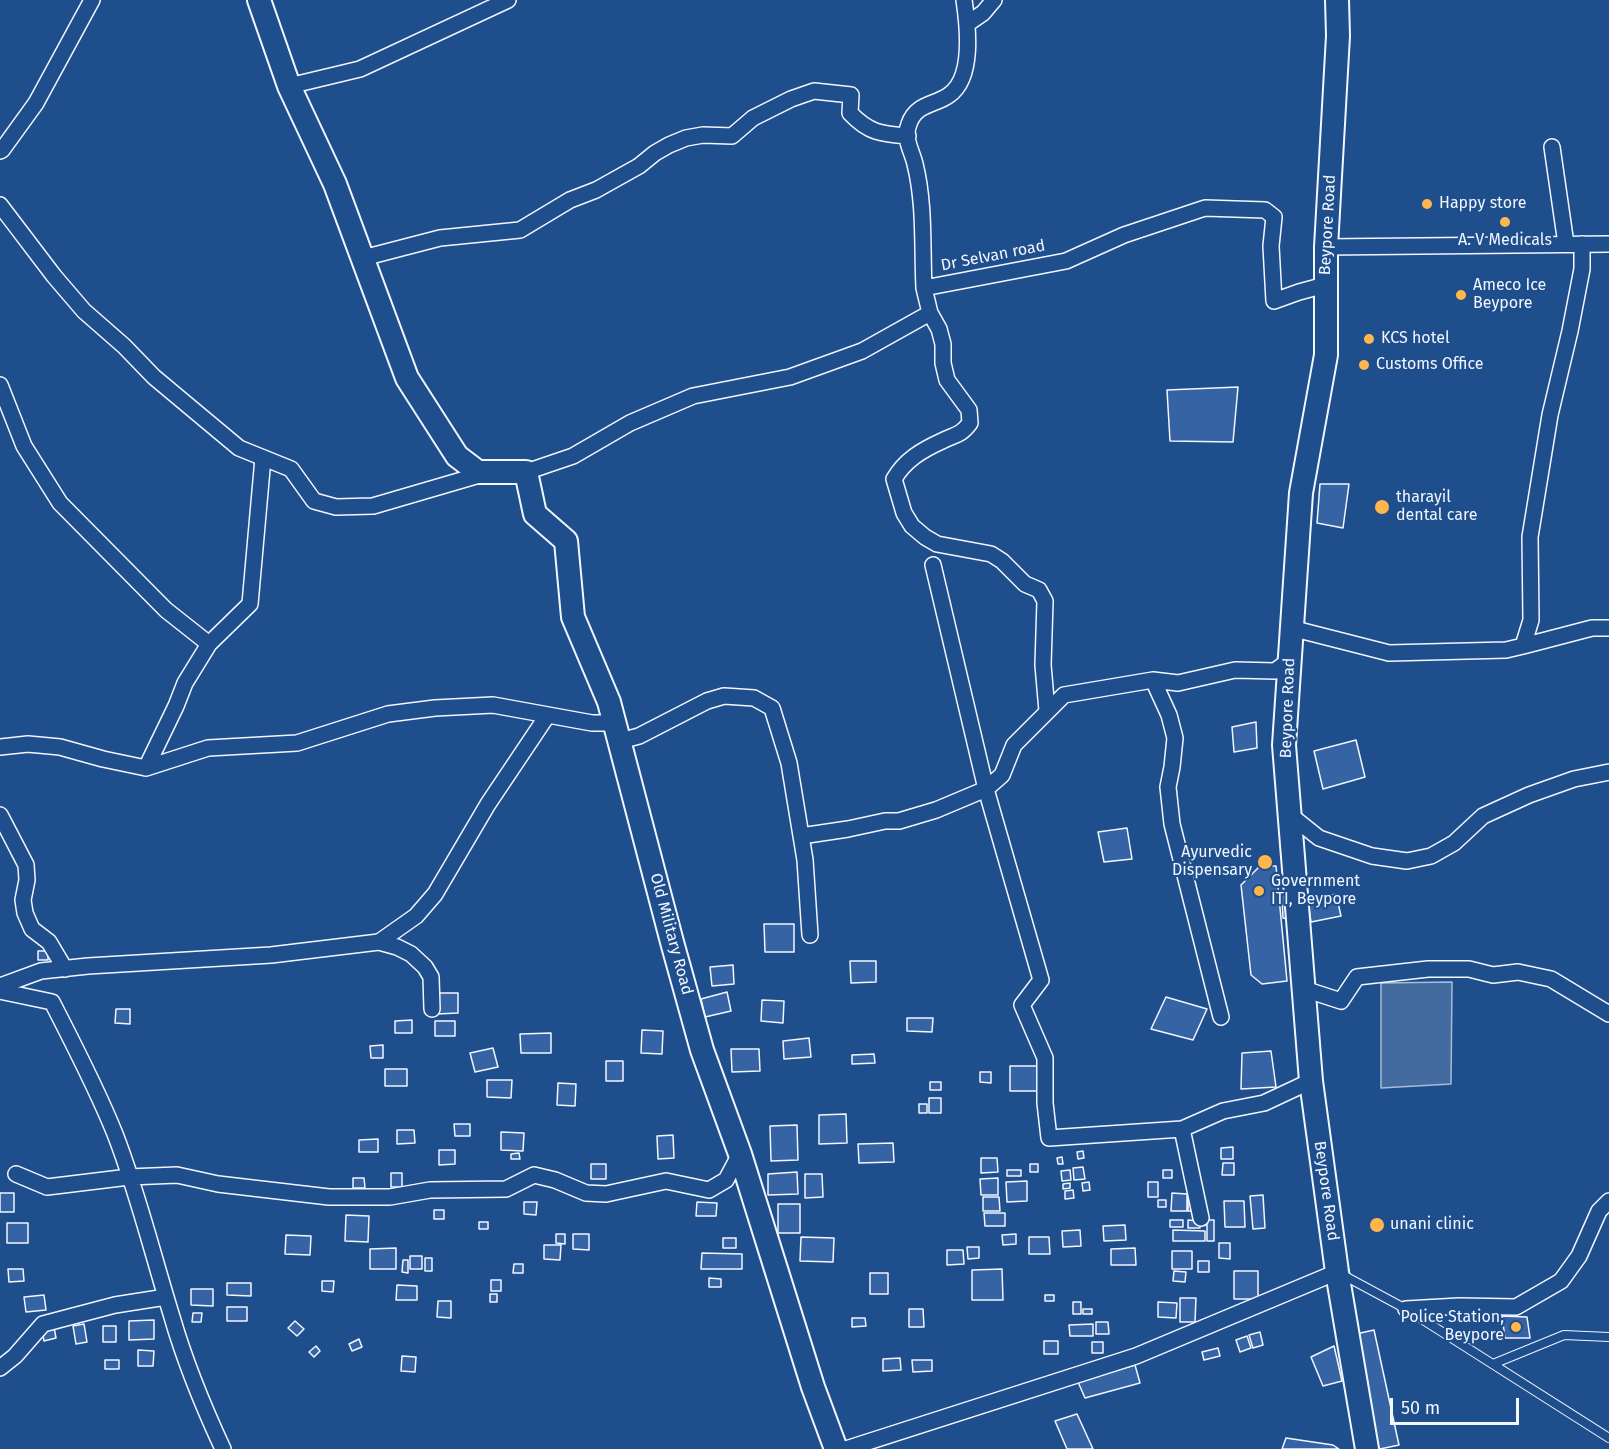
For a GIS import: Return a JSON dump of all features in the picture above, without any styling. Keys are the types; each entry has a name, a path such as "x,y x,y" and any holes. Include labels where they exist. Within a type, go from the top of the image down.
{"main road":[{"path":"259,0 289,86 334,184 408,378 456,456 483,472 526,472"},
{"name":"Beypore Road","path":"1337,0 1338,36 1326,247 1326,355 1301,493 1284,745 1311,1081 1337,1272 1367,1449"},
{"name":"Old Military Road","path":"526,472 535,514 566,542 573,617 609,702 702,1050 740,1154 810,1377 836,1449"}],"street":[{"path":"0,151 36,103 92,0"},
{"path":"289,86 360,69 508,0"},
{"path":"924,288 922,214 915,163 907,141 909,123 920,109 930,102 947,97 958,87 965,73 967,24 964,0"},
{"path":"967,24 983,13 994,0"},
{"path":"363,258 440,238 520,230 570,200 596,190 639,166 669,145 686,138 703,135 732,136 753,118 791,99 814,91 851,95 850,113 861,125 874,132 908,136"},
{"path":"1523,646 1531,620 1530,537 1550,415 1582,269 1552,147"},
{"path":"0,206 84,311 202,418 239,448 291,469 314,501 336,507 373,506 483,472"},
{"name":"Dr Selvan road","path":"1047,711 1043,665 1045,601 1039,590 1025,584 1002,561 991,554 937,544 925,537 912,526 904,513 894,479 902,465 922,450 962,434 970,423 969,410 947,380 939,328 930,313 924,288 1066,261 1124,235 1205,208 1266,210 1274,217 1271,246 1274,301 1325,285"},
{"path":"1326,247 1609,244"},
{"path":"526,472 573,456 630,423 693,396 790,377 862,351 930,313"},
{"path":"0,385 24,446 60,503 166,610 208,644"},
{"path":"146,768 172,716 185,683 208,644 250,604 263,458"},
{"path":"933,565 986,789 1041,980 1022,1005 1045,1058 1045,1103 1049,1138 1182,1129 1223,1111 1263,1103 1311,1081"},
{"path":"801,836 885,821 899,821 936,810 986,789 1002,776 1014,745 1064,695 1153,680 1178,683 1235,670 1275,671 1287,662 1291,631 1389,653 1506,650 1592,628 1609,628"},
{"path":"1153,680 1175,738 1173,767 1168,787 1172,824 1221,1017"},
{"path":"0,747 28,744 60,747 146,768 208,748 297,743 388,714 493,705 592,723 617,732 639,736 707,701 724,696 754,698 772,708 789,763 805,860 810,935"},
{"path":"379,942 417,916 435,894 488,804 547,716"},
{"path":"1289,814 1319,838 1372,856 1407,861 1431,856 1454,843 1483,816 1529,795 1574,779 1609,772"},
{"path":"0,815 26,865 27,880 23,900 25,913 32,929 49,942 65,969"},
{"path":"0,986 41,972 65,969 133,962 271,955 379,942 411,954 425,967 431,977 432,1009"},
{"path":"1304,989 1341,1001 1357,977 1428,969 1470,969 1493,975 1518,972 1551,979 1607,1010"},
{"path":"0,991 52,1002 115,1134 199,1395 222,1449"},
{"path":"1182,1129 1201,1218"},
{"path":"16,1174 47,1187 129,1177 177,1175 218,1184 318,1196 390,1197 430,1190 506,1189 534,1175 555,1180 586,1193 606,1194 666,1181 709,1190 726,1180 740,1154"},
{"path":"1406,1309 1458,1306 1516,1307 1561,1281 1579,1256 1599,1211 1609,1201"},
{"path":"846,1449 1136,1356 1337,1272"},
{"path":"0,1368 15,1356 44,1324 115,1305 166,1297"}],"lane":[{"path":"1337,1272 1406,1309 1609,1438"},
{"path":"1493,1364 1564,1335 1609,1337"}],"water":[{"path":"1452,982 1451,1084 1381,1088 1381,983"}],"building":[{"path":"1238,387 1233,442 1170,441 1167,390"},
{"path":"1320,484 1349,484 1343,528 1317,523"},
{"path":"1256,722 1257,748 1234,752 1232,727"},
{"path":"1356,740 1365,777 1323,789 1314,751"},
{"path":"1127,828 1132,859 1104,862 1098,832"},
{"path":"1260,866 1276,866 1287,981 1262,984 1251,975 1241,885"},
{"path":"1336,894 1341,916 1311,922 1308,901"},
{"path":"1282,898 1291,899 1291,920 1283,918"},
{"path":"764,924 794,924 794,952 765,952"},
{"path":"38,951 48,951 48,960 38,960"},
{"path":"850,961 876,961 876,982 851,983"},
{"path":"733,965 734,984 712,986 710,967"},
{"path":"727,992 731,1011 705,1017 701,999"},
{"path":"436,993 458,993 458,1013 437,1014"},
{"path":"1166,997 1207,1009 1193,1040 1151,1029"},
{"path":"762,1000 784,1001 783,1023 761,1021"},
{"path":"116,1009 130,1009 130,1024 115,1023"},
{"path":"907,1018 933,1018 932,1032 907,1031"},
{"path":"412,1020 412,1033 395,1033 395,1021"},
{"path":"435,1021 455,1021 455,1036 435,1036"},
{"path":"642,1030 663,1031 662,1054 641,1053"},
{"path":"551,1033 551,1053 521,1053 520,1034"},
{"path":"809,1038 811,1057 784,1059 783,1041"},
{"path":"383,1045 383,1058 371,1058 370,1046"},
{"path":"493,1048 498,1067 475,1072 470,1053"},
{"path":"731,1049 759,1049 760,1071 732,1072"},
{"path":"1271,1051 1276,1087 1241,1089 1242,1053"},
{"path":"874,1054 875,1063 852,1064 852,1055"},
{"path":"606,1061 623,1061 623,1081 606,1081"},
{"path":"1010,1066 1041,1066 1041,1091 1010,1091"},
{"path":"385,1069 407,1069 407,1086 385,1086"},
{"path":"980,1072 991,1072 991,1083 980,1082"},
{"path":"487,1080 512,1080 511,1098 487,1097"},
{"path":"930,1082 941,1082 941,1090 930,1090"},
{"path":"558,1083 576,1084 575,1106 557,1105"},
{"path":"929,1098 941,1098 941,1113 929,1113"},
{"path":"919,1104 927,1104 927,1113 919,1113"},
{"path":"846,1114 847,1143 819,1144 819,1115"},
{"path":"454,1124 470,1124 470,1136 455,1136"},
{"path":"797,1125 798,1160 771,1161 770,1126"},
{"path":"397,1130 414,1130 415,1143 397,1144"},
{"path":"501,1132 524,1133 523,1151 501,1150"},
{"path":"673,1135 674,1158 658,1159 657,1136"},
{"path":"378,1139 378,1152 359,1152 359,1140"},
{"path":"893,1143 894,1162 859,1163 858,1144"},
{"path":"1233,1147 1233,1159 1221,1159 1221,1148"},
{"path":"439,1150 455,1150 455,1164 439,1165"},
{"path":"1083,1151 1084,1158 1078,1159 1077,1152"},
{"path":"519,1153 520,1159 511,1159 511,1154"},
{"path":"1062,1157 1063,1164 1058,1164 1057,1158"},
{"path":"981,1158 997,1158 998,1172 981,1173"},
{"path":"1223,1163 1234,1163 1234,1175 1222,1175"},
{"path":"591,1164 606,1164 606,1179 591,1179"},
{"path":"1030,1164 1038,1164 1038,1172 1030,1172"},
{"path":"1083,1167 1085,1179 1074,1180 1073,1168"},
{"path":"1007,1170 1021,1170 1021,1176 1007,1176"},
{"path":"1070,1170 1071,1180 1062,1181 1061,1171"},
{"path":"1163,1170 1172,1170 1172,1178 1163,1178"},
{"path":"797,1172 798,1194 768,1195 768,1174"},
{"path":"391,1173 402,1173 402,1187 391,1187"},
{"path":"805,1174 822,1174 823,1197 805,1198"},
{"path":"353,1178 364,1178 365,1188 353,1188"},
{"path":"998,1178 998,1195 981,1195 980,1179"},
{"path":"1027,1181 1027,1201 1007,1202 1006,1182"},
{"path":"1089,1182 1090,1190 1083,1191 1082,1183"},
{"path":"1148,1182 1158,1182 1158,1197 1148,1197"},
{"path":"1070,1183 1070,1188 1063,1189 1063,1184"},
{"path":"1073,1190 1074,1198 1065,1199 1065,1191"},
{"path":"0,1193 14,1193 14,1212 0,1212"},
{"path":"1172,1193 1187,1194 1187,1211 1171,1211"},
{"path":"1263,1195 1265,1228 1253,1229 1250,1196"},
{"path":"983,1197 999,1197 1000,1211 983,1211"},
{"path":"1188,1197 1195,1197 1195,1211 1188,1211"},
{"path":"1158,1200 1166,1200 1166,1207 1158,1207"},
{"path":"1224,1201 1244,1201 1245,1227 1225,1227"},
{"path":"524,1202 537,1202 536,1215 524,1214"},
{"path":"697,1202 717,1203 716,1216 696,1216"},
{"path":"778,1204 800,1204 800,1233 778,1233"},
{"path":"434,1210 444,1210 444,1219 434,1219"},
{"path":"984,1213 1005,1213 1005,1226 985,1226"},
{"path":"346,1215 369,1216 368,1242 345,1241"},
{"path":"1170,1220 1183,1220 1183,1227 1170,1227"},
{"path":"1188,1220 1200,1221 1200,1228 1188,1228"},
{"path":"1207,1220 1214,1220 1214,1241 1207,1241"},
{"path":"479,1222 488,1222 488,1229 479,1229"},
{"path":"7,1223 28,1223 28,1243 7,1243"},
{"path":"1125,1225 1126,1240 1104,1241 1103,1226"},
{"path":"1080,1230 1081,1246 1063,1247 1062,1231"},
{"path":"1173,1230 1205,1231 1205,1241 1173,1241"},
{"path":"556,1234 565,1234 565,1244 556,1243"},
{"path":"573,1234 589,1234 589,1250 573,1249"},
{"path":"1016,1234 1016,1244 1003,1245 1002,1235"},
{"path":"286,1235 311,1236 310,1255 285,1254"},
{"path":"801,1237 834,1238 833,1262 800,1261"},
{"path":"1029,1237 1049,1237 1050,1254 1029,1254"},
{"path":"723,1238 736,1238 736,1248 723,1248"},
{"path":"1219,1243 1230,1243 1230,1259 1219,1258"},
{"path":"544,1245 561,1245 560,1260 544,1259"},
{"path":"967,1247 979,1247 979,1258 968,1259"},
{"path":"396,1248 396,1269 370,1269 370,1249"},
{"path":"1135,1248 1136,1265 1111,1265 1111,1249"},
{"path":"947,1250 963,1250 964,1264 947,1265"},
{"path":"1172,1251 1192,1251 1192,1269 1172,1269"},
{"path":"702,1253 742,1254 742,1269 701,1269"},
{"path":"410,1256 422,1256 422,1269 410,1269"},
{"path":"425,1258 432,1258 432,1271 425,1271"},
{"path":"403,1260 408,1260 408,1273 402,1272"},
{"path":"1198,1261 1209,1261 1209,1272 1198,1272"},
{"path":"514,1264 523,1264 523,1273 513,1273"},
{"path":"8,1269 23,1269 24,1281 9,1282"},
{"path":"1002,1269 1003,1300 972,1300 972,1270"},
{"path":"1174,1271 1186,1272 1185,1282 1173,1281"},
{"path":"1234,1271 1258,1271 1258,1299 1234,1299"},
{"path":"870,1273 888,1273 888,1294 870,1294"},
{"path":"709,1278 721,1279 721,1287 709,1287"},
{"path":"491,1280 501,1280 501,1291 491,1291"},
{"path":"322,1281 334,1281 333,1292 322,1291"},
{"path":"227,1283 251,1283 251,1296 227,1295"},
{"path":"397,1285 417,1286 417,1300 396,1300"},
{"path":"191,1289 213,1289 213,1306 191,1305"},
{"path":"490,1294 497,1294 497,1302 490,1302"},
{"path":"44,1295 46,1310 26,1312 24,1297"},
{"path":"1045,1295 1054,1295 1054,1301 1045,1301"},
{"path":"1180,1298 1196,1298 1195,1322 1180,1322"},
{"path":"438,1301 451,1301 451,1318 437,1317"},
{"path":"1073,1302 1081,1302 1081,1314 1073,1314"},
{"path":"1158,1302 1177,1303 1176,1318 1158,1317"},
{"path":"227,1307 247,1307 247,1321 227,1321"},
{"path":"909,1309 923,1309 924,1327 909,1327"},
{"path":"1083,1309 1092,1309 1092,1314 1083,1314"},
{"path":"193,1313 202,1313 201,1322 192,1322"},
{"name":"Police Station, Beypore","path":"1502,1316 1527,1317 1530,1338 1505,1338"},
{"path":"852,1318 865,1318 866,1326 852,1327"},
{"path":"154,1320 154,1339 129,1340 129,1321"},
{"path":"295,1321 304,1329 297,1336 288,1328"},
{"path":"1096,1322 1108,1322 1109,1334 1096,1334"},
{"path":"84,1324 87,1342 76,1344 73,1326"},
{"path":"1093,1324 1093,1336 1070,1336 1069,1325"},
{"path":"103,1326 116,1326 116,1342 103,1342"},
{"path":"54,1327 56,1338 44,1341 42,1330"},
{"path":"1374,1330 1399,1445 1380,1449 1375,1449 1356,1334"},
{"path":"1260,1332 1263,1345 1253,1348 1249,1335"},
{"path":"1247,1336 1251,1348 1240,1352 1236,1340"},
{"path":"359,1339 362,1347 352,1351 349,1344"},
{"path":"1044,1341 1058,1341 1058,1354 1044,1354"},
{"path":"1092,1342 1103,1342 1103,1353 1092,1353"},
{"path":"316,1346 320,1351 314,1357 309,1352"},
{"path":"1334,1346 1342,1381 1323,1386 1311,1357"},
{"path":"1218,1348 1220,1356 1204,1360 1202,1352"},
{"path":"138,1350 154,1351 153,1366 138,1366"},
{"path":"402,1356 416,1357 415,1372 401,1371"},
{"path":"900,1358 901,1370 883,1371 883,1359"},
{"path":"105,1360 119,1360 119,1369 105,1369"},
{"path":"912,1360 932,1360 932,1371 913,1372"},
{"path":"1135,1365 1140,1383 1085,1398 1078,1382"},
{"path":"1077,1414 1093,1449 1067,1449 1055,1421"},
{"path":"1286,1438 1333,1445 1339,1449 1282,1449"}],"place":[{"name":"Happy store","path":"1427,204"},
{"name":"A. V Medicals","path":"1505,222"},
{"name":"Ameco Ice Beypore","path":"1461,295"},
{"name":"KCS hotel","path":"1369,339"},
{"name":"Customs Office","path":"1364,365"},
{"name":"tharayil dental care","path":"1382,507"},
{"name":"Ayurvedic Dispensary","path":"1265,862"},
{"name":"Government ITI, Beypore","path":"1259,891"},
{"name":"unani clinic","path":"1377,1225"},
{"name":"Police Station, Beypore","path":"1516,1327"}]}
